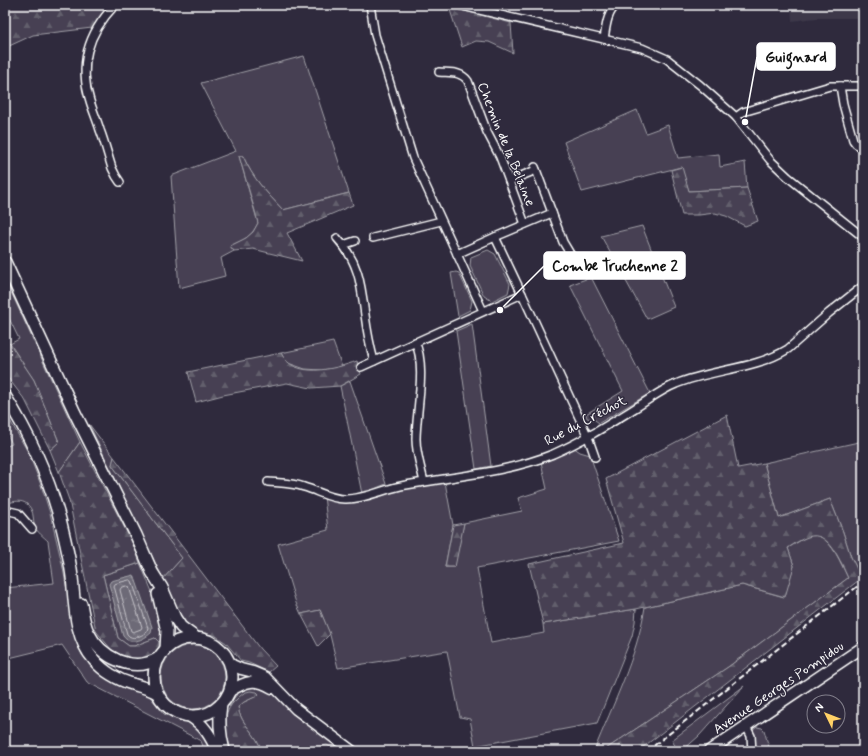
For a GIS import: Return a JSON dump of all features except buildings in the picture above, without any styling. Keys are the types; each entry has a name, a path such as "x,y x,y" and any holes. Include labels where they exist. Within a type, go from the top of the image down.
{"main road":[{"path":"5,262 75,413 136,535 152,572 167,631 162,653 155,668 154,678 157,693"},
{"path":"5,396 28,435 48,480 61,524 72,577 72,588 78,629 83,644 94,660 107,672 120,680 132,685 143,686 157,693 167,706 174,711 190,716 203,726 217,751"},
{"path":"152,572 162,588 181,628 196,638"},
{"path":"72,577 77,587 88,632 101,649 116,660 131,664 147,663 180,640 196,638 209,641 219,648 230,664 232,675 230,691"},
{"name":"Avenue Georges Pompidou","path":"709,751 863,647"},
{"path":"230,664 265,677 296,709 352,751"},
{"path":"190,716 204,715 216,709 230,691 246,682 265,684 282,695"},
{"path":"221,704 219,719 224,751"}],"street":[{"path":"115,5 99,23 91,38 88,47 85,73 89,100 112,168 120,182"},
{"path":"370,5 375,35 413,158 483,311"},
{"path":"458,5 642,48 659,54 700,85 736,117 770,160 788,177 863,237"},
{"path":"604,39 612,6"},
{"name":"Chemin de la Belaine","path":"439,72 459,74 468,81 487,132 500,157 525,224"},
{"path":"736,117 743,112 830,86 863,86"},
{"path":"840,86 843,104 853,140 856,144 863,148"},
{"path":"509,181 536,168 563,242 572,257"},
{"path":"457,254 552,213"},
{"path":"373,238 441,221"},
{"path":"495,237 588,437 595,457"},
{"path":"337,238 344,245 356,267 361,284 369,341 374,361"},
{"path":"344,245 355,242"},
{"name":"Rue du Créchot","path":"268,482 296,485 332,498 346,499 366,496 391,487 491,472 529,462 553,454 588,437 676,384 710,373 747,366 781,353 792,346 829,313 863,286"},
{"path":"361,367 522,294"},
{"path":"415,342 419,353 420,386 416,441 424,482"},
{"path":"5,510 18,513 32,529"},
{"path":"746,726 751,736 752,751"}],"shaded area":[{"path":"791,5 863,5 863,18 817,18 792,21"}],"green space":[{"path":"5,5 107,5 108,7 92,28 33,35 7,47"},
{"path":"449,7 511,23 513,53 489,42 476,41 462,47"},
{"path":"304,56 349,193 283,210 256,178 243,156 239,156 258,223 250,235 230,246 234,251 221,258 225,276 179,288 171,176 236,151 201,83"},
{"path":"637,110 646,133 668,125 678,158 719,154 720,167 745,162 747,188 689,191 681,167 582,192 564,142"},
{"path":"239,156 243,156 256,178 283,210 349,193 353,205 287,233 302,261 253,249 234,251 230,246 246,238 253,232 258,223"},
{"path":"682,167 689,191 747,188 758,221 745,226 726,216 715,213 682,215 671,170"},
{"path":"642,226 674,307 647,319 601,236"},
{"path":"488,250 495,254 510,284 508,293 492,301 484,296 470,266 471,257"},
{"path":"451,273 459,273 472,301 470,310 458,316"},
{"path":"591,277 650,393 599,423 595,420 587,418 586,414 623,391 570,285"},
{"path":"5,279 80,442 59,472 50,450 59,442 34,380 10,344 19,339 5,310"},
{"path":"472,324 491,466 476,469 456,331"},
{"path":"5,339 34,380 59,442 50,450 25,400 5,374"},
{"path":"333,342 342,367 321,370 305,369 285,361 281,353"},
{"path":"281,353 287,361 295,367 305,370 327,369 357,361 361,374 340,386 311,388 287,383 223,395 196,402 188,372"},
{"path":"350,381 386,484 362,494 340,386"},
{"path":"5,412 28,452 50,513 63,568 76,640 82,655 93,667 119,686 147,693 164,714 192,724 203,732 212,751 205,751 201,741 87,682 62,645 5,659 5,588 54,583 48,541 36,529 31,509 26,503 19,501 5,504 5,447 12,444 5,429"},
{"path":"727,415 738,468 764,463 779,518 830,499 851,557 857,569 863,565 863,577 638,751 603,751 728,667 848,578 838,556 828,543 822,538 815,536 808,537 788,548 794,566 785,597 742,585 636,609 543,624 529,564 624,543 606,479"},
{"path":"89,424 114,457 112,465 182,558 163,579"},
{"path":"863,441 863,565 857,569 851,557 830,499 779,518 764,463"},
{"path":"80,442 134,546 140,563 103,575 118,638 129,646 134,646 155,638 159,642 159,650 148,657 133,660 123,656 111,649 96,631 69,500 59,472"},
{"path":"573,447 580,452 590,455 619,541 477,568 491,643 544,633 543,624 636,609 632,636 597,723 475,746 470,719 460,717 447,651 338,668 330,635 320,610 301,614 296,603 278,544 328,530 324,496 332,499 445,482 453,525 445,567 454,567 464,523 522,511 518,498 547,489 541,462"},
{"path":"114,457 260,649 276,666 269,672 241,661 226,643 216,636 198,632 181,618 173,604 163,579 182,558 112,465"},
{"path":"464,523 455,567 445,567 453,525"},
{"path":"818,535 832,548 848,578 728,667 603,751 594,751 630,662 645,607 742,585 784,597 794,566 788,548 808,536"},
{"path":"140,563 153,594 160,622 162,638 159,642 155,638 134,646 129,646 118,638 103,575"},
{"path":"320,610 330,634 318,646 301,614"},
{"path":"187,645 199,645 216,654 223,665 225,677 223,689 216,700 199,709 187,709 175,704 166,695 161,683 161,671 166,659 175,650"},
{"path":"254,686 271,692 340,748 335,750 327,745 297,751 261,751 260,745 242,719 238,707 244,702 257,696 234,701 229,707 238,693"},
{"path":"744,686 699,736 682,751 676,751 677,750 672,740"},
{"path":"250,691 257,692 259,694 238,707 239,713 260,745 261,751 231,751 226,730 226,717 228,710 240,696"},
{"path":"757,727 764,730 770,751 754,751 752,731"}],"water":[{"path":"134,575 152,627 151,633 148,636 137,641 129,641 123,636 109,584 111,581"}],"railway":[{"path":"647,751 863,582"}],"place":[{"name":"Guignard","path":"745,122"},
{"name":"Combe Truchenne 2","path":"500,310"}]}
